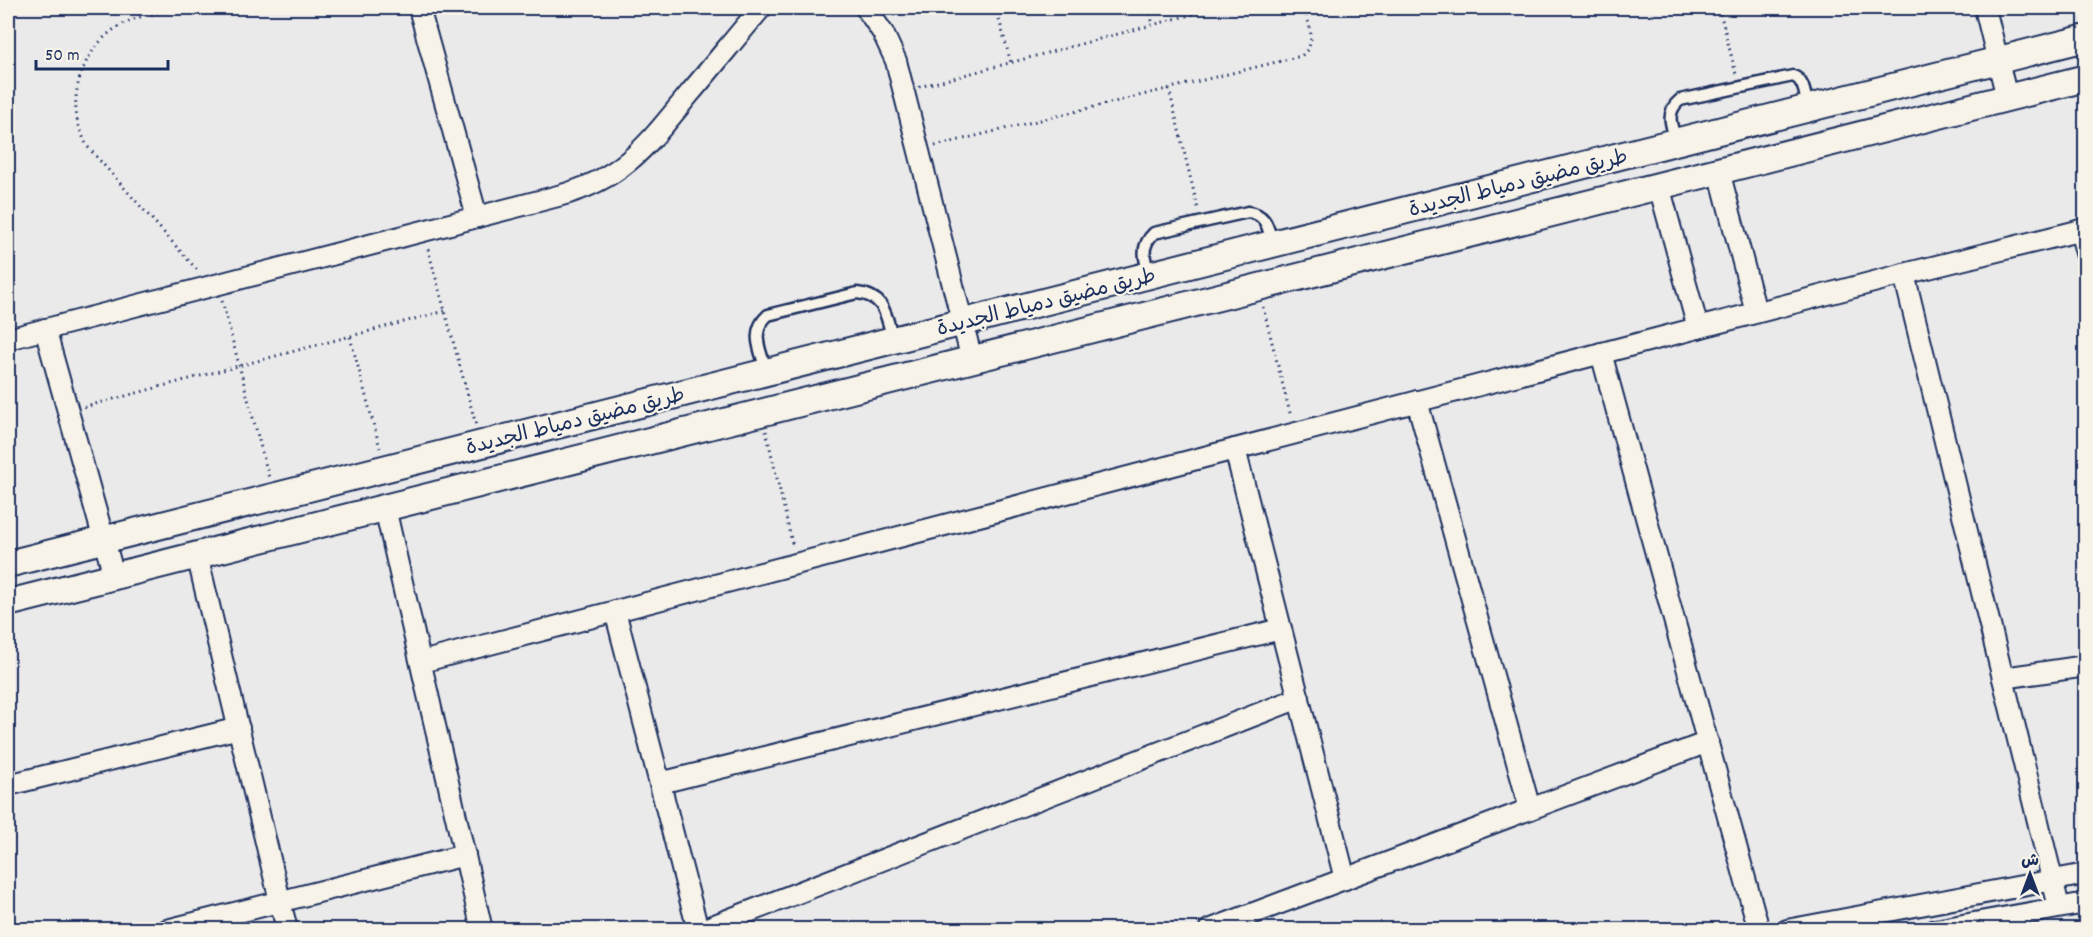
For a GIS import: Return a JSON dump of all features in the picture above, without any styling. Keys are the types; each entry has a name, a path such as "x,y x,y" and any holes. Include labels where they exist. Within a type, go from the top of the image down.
{"street":[{"path":"419,8 477,217"},
{"path":"8,339 574,192 596,183 631,161 653,138 761,8"},
{"path":"1985,8 2007,98"},
{"path":"870,14 896,61 972,360"},
{"name":"طريق مضيق دمياط الجديدة","path":"8,564 2085,38"},
{"name":"طريق مضيق دمياط الجديدة","path":"8,603 2085,78"},
{"path":"1719,171 1756,312"},
{"path":"1659,186 1698,328"},
{"path":"421,662 1756,312 2083,229 2085,253"},
{"path":"1904,274 2060,907"},
{"path":"45,329 114,576"},
{"path":"1601,353 1759,930"},
{"path":"1417,401 1530,809"},
{"path":"1234,449 1345,879"},
{"path":"385,508 482,930"},
{"path":"197,555 287,930"},
{"path":"615,611 700,930 1299,698"},
{"path":"660,783 1281,629"},
{"path":"2003,678 2085,666"},
{"path":"8,784 239,728"},
{"path":"1209,930 1708,742"},
{"path":"167,930 465,855"},
{"path":"1787,930 2085,874"},
{"path":"1935,930 2085,903"}],"lane":[{"path":"1677,142 1669,120 1673,107 1680,99 1788,77 1797,78 1802,84 1808,108"},
{"path":"1150,275 1144,249 1154,233 1248,212 1265,220 1273,244"},
{"path":"767,372 756,336 763,319 768,315 857,292 883,305 893,340"}],"path":[{"path":"188,8 130,20 100,42 89,57 81,74 76,111 87,146 214,285 239,366 274,497"},
{"path":"870,14 926,8"},
{"path":"996,8 1011,63"},
{"path":"1148,8 1153,24"},
{"path":"903,91 1216,8"},
{"path":"918,150 1301,56 1308,49 1312,37 1304,8"},
{"path":"1719,8 1739,87"},
{"path":"1169,89 1202,223"},
{"path":"423,231 482,444"},
{"path":"1258,287 1295,433"},
{"path":"68,411 445,311"},
{"path":"350,336 385,468"},
{"path":"761,413 797,564"}]}
